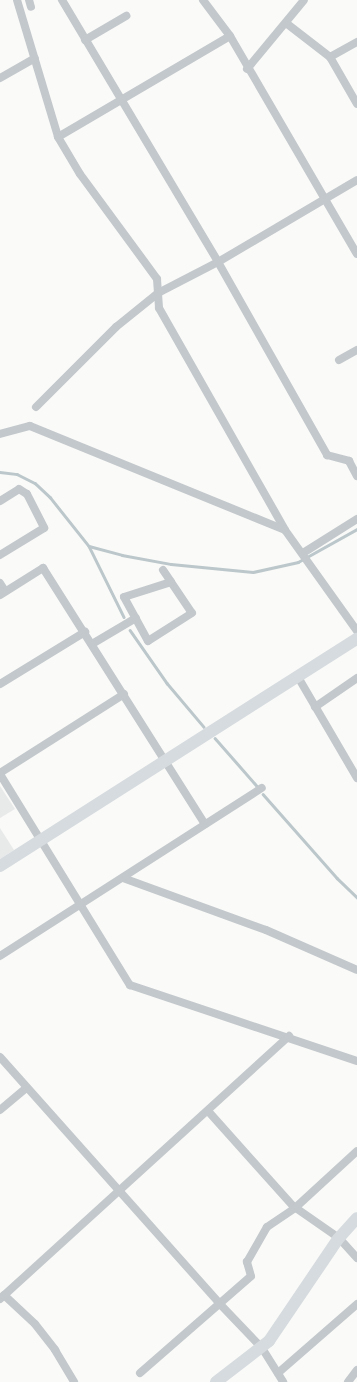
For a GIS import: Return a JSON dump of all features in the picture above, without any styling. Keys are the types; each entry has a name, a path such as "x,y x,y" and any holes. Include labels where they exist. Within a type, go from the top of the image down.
{"street":[{"path":"17,0 58,137 80,174 158,279 159,308 285,530 357,631"},
{"path":"62,0 218,262 327,455 349,461 357,476"},
{"path":"203,0 230,36 247,69 357,254"},
{"path":"247,69 304,0"},
{"path":"85,40 126,16"},
{"path":"286,23 330,57 357,104"},
{"path":"58,137 230,36"},
{"path":"330,57 357,42"},
{"path":"0,78 35,58"},
{"path":"36,407 116,327 158,293 218,262 357,180"},
{"path":"339,360 357,350"},
{"path":"0,434 30,426 285,530"},
{"path":"0,502 19,489 27,494 44,528 0,556"},
{"path":"305,556 357,519"},
{"path":"0,583 3,593 43,568 85,632 205,824"},
{"path":"163,570 192,613 148,641 124,597 171,582"},
{"path":"92,644 136,618"},
{"path":"0,684 85,632"},
{"path":"0,866 357,639"},
{"path":"298,677 357,778"},
{"path":"315,707 357,678"},
{"path":"124,694 0,773 130,985 289,1036 357,1061"},
{"path":"0,956 262,788"},
{"path":"123,878 266,930 357,970"},
{"path":"74,1382 55,1350 35,1324 2,1297 121,1191 289,1036"},
{"path":"0,1057 26,1088 121,1191 218,1302 262,1348 283,1382"},
{"path":"0,1110 26,1088"},
{"path":"208,1111 295,1208 339,1238 357,1258"},
{"path":"140,1373 218,1302 251,1276 247,1262 267,1228 295,1208 357,1151"},
{"path":"216,1382 262,1348 285,1319 339,1238 357,1218"},
{"path":"278,1373 357,1304"},
{"path":"348,1382 357,1370"}],"shaded area":[{"path":"0,786 15,809 0,818"},
{"path":"0,828 14,850 0,859"}],"waterway":[{"path":"0,472 17,474 35,483 50,497 89,546 124,617"},
{"path":"89,546 122,555 171,564 253,572 298,562 357,529"},
{"path":"130,630 167,683 204,727"},
{"path":"215,738 257,786"},
{"path":"263,794 337,878 357,897"}]}
